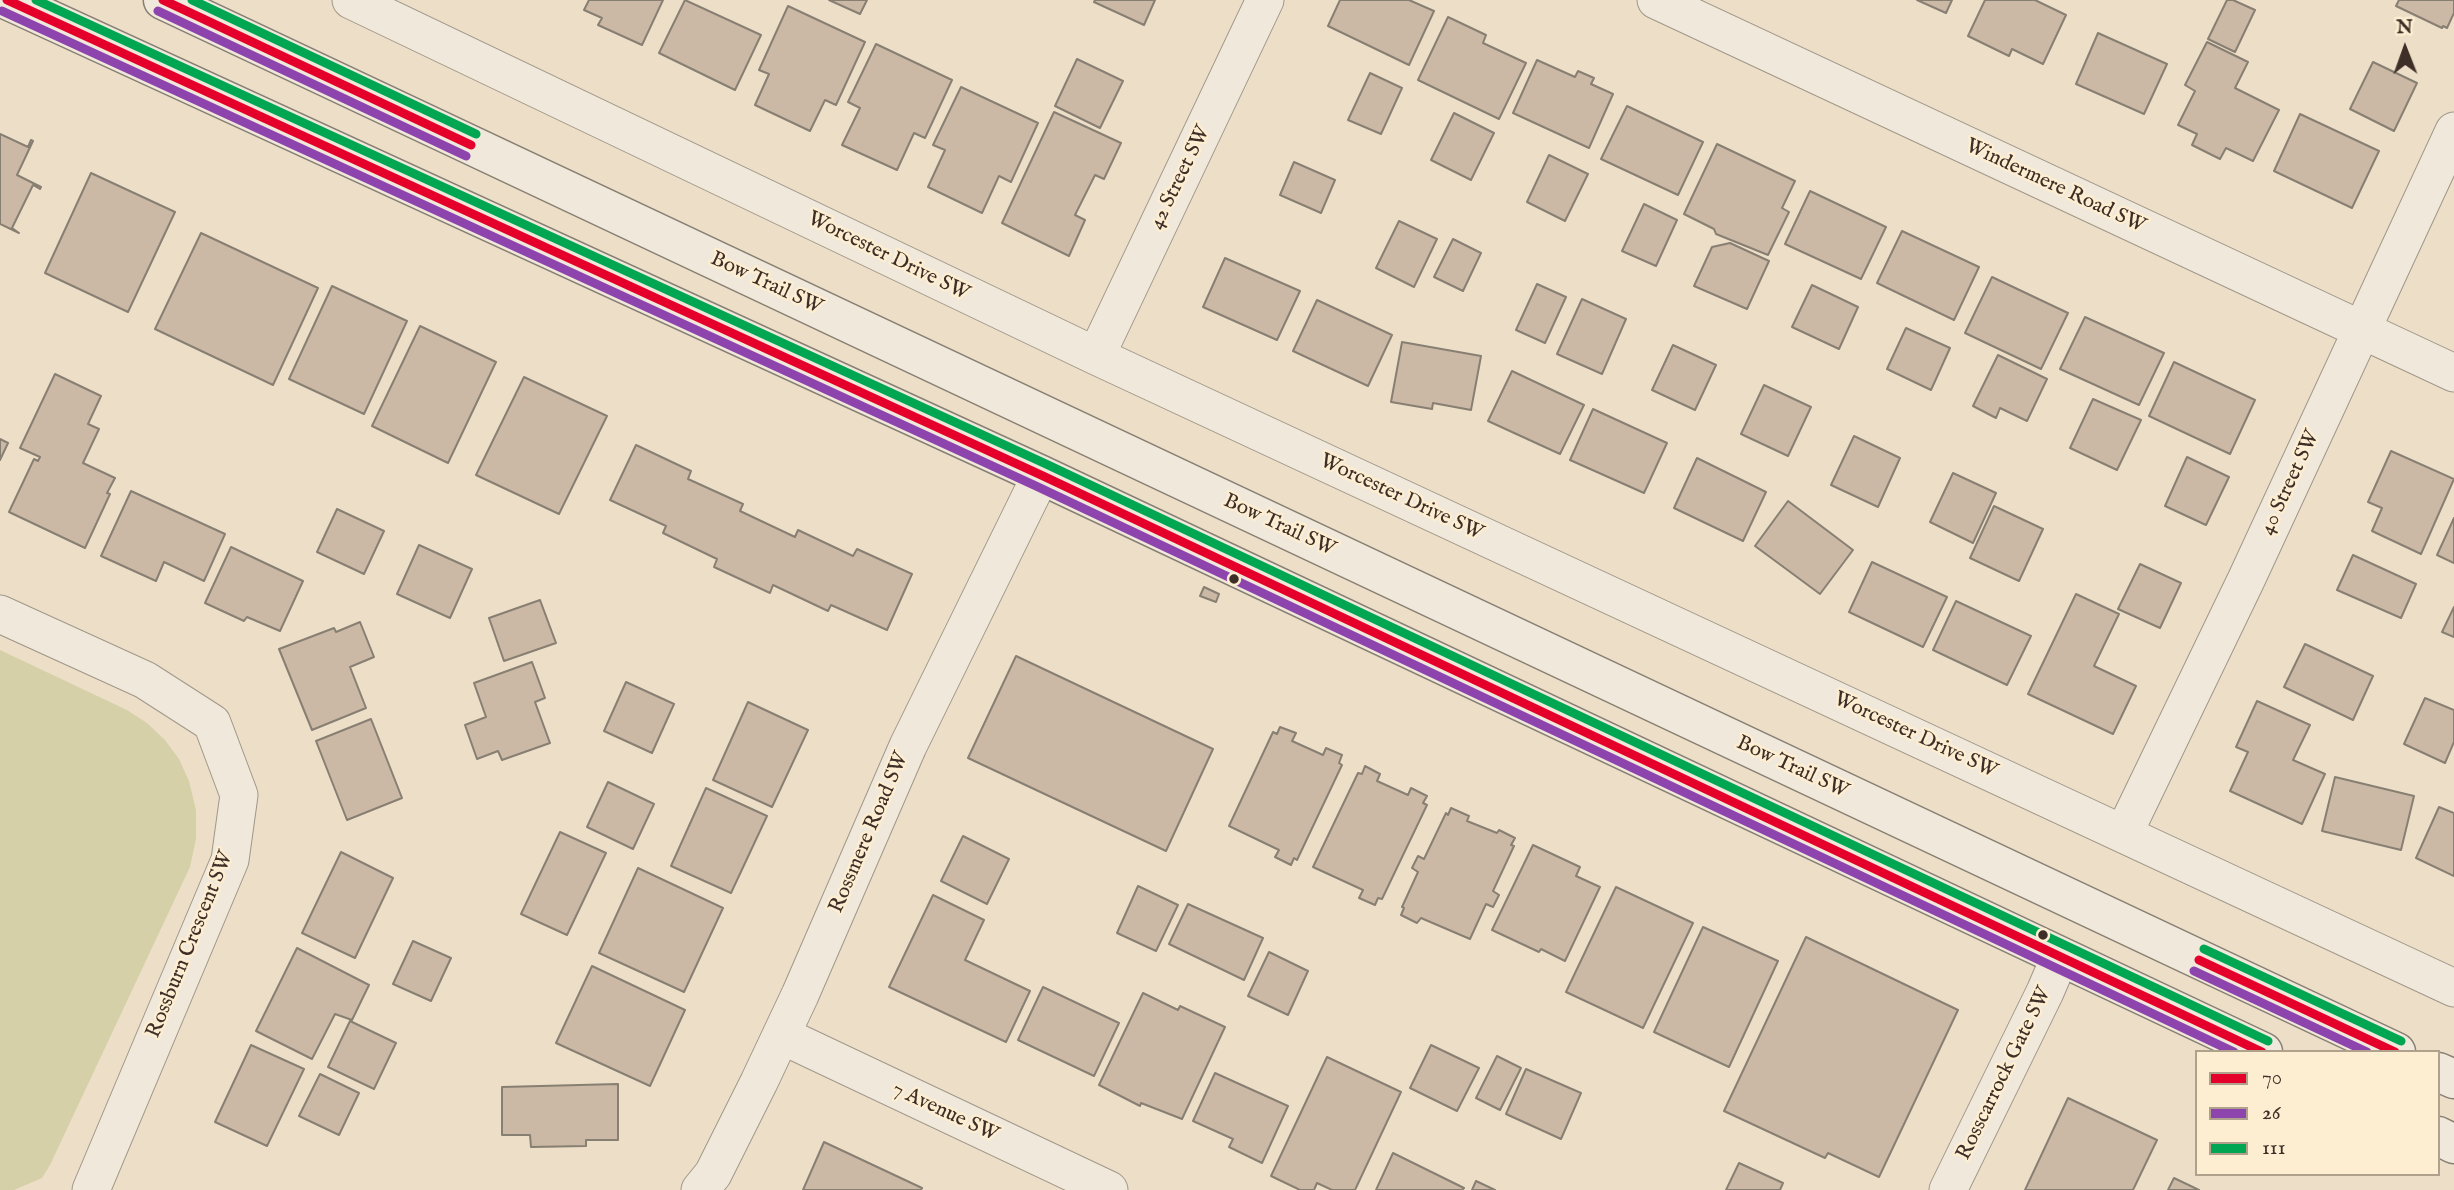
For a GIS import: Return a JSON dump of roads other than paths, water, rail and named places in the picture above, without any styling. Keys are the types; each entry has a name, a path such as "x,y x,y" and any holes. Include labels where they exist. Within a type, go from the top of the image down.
{"main road":[{"path":"7,0 1041,475 2259,1050"},
{"name":"Bow Trail SW","path":"163,0 2392,1050"}],"street":[{"name":"Worcester Drive SW","path":"351,0 1096,356 2454,988"},
{"name":"42 Street SW","path":"1096,356 1265,0"},
{"name":"Windermere Road SW","path":"1656,0 2454,373"},
{"name":"40 Street SW","path":"2124,833 2246,580 2454,131"},
{"name":"Rossmere Road SW","path":"700,1190 713,1174 781,1035 908,746 1041,475"},
{"name":"Rossburn Crescent SW","path":"0,614 145,680 212,723 239,795 230,860 91,1190"},
{"name":"Rosscarrock Gate SW","path":"1948,1190 2060,957"},
{"name":"7 Avenue SW","path":"781,1035 1109,1190"}]}
